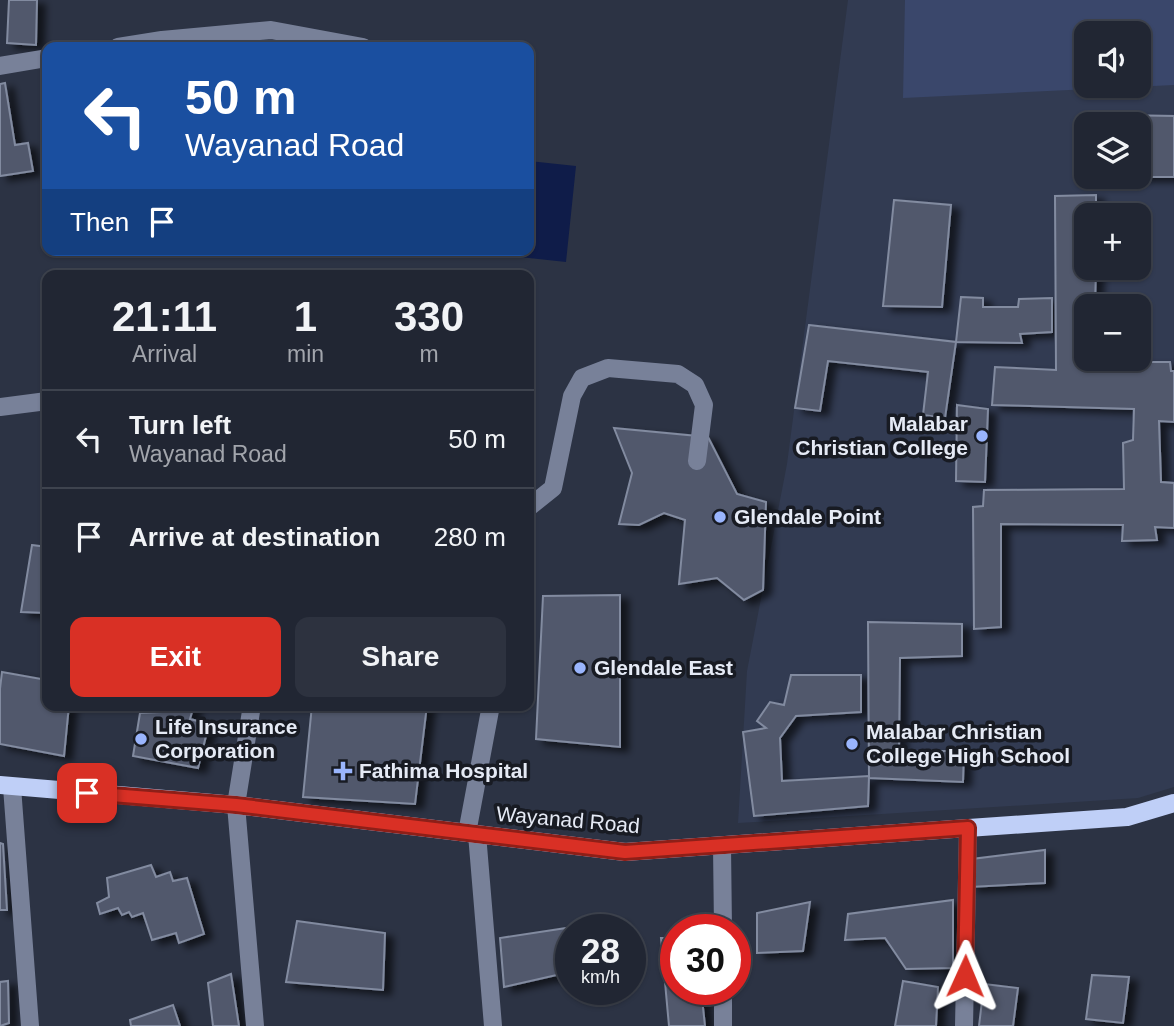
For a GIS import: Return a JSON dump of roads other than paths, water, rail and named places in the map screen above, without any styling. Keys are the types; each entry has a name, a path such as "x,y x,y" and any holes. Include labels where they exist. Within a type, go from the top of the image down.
{"main road":[{"name":"Wayanad Road","path":"6,786 236,805 625,852 1126,817 1174,803"}],"street":[{"path":"149,42 271,30 336,42"},
{"path":"0,66 42,59"},
{"path":"534,503 553,488 572,396 582,378 608,368 678,374 695,386 704,405 697,461"},
{"path":"0,407 42,402"},
{"path":"251,711 236,805 255,1026"},
{"path":"490,711 472,834 493,1026"},
{"path":"6,786 30,1026"},
{"path":"964,1026 968,828"},
{"path":"722,846 723,914"},
{"path":"723,1005 723,1026"}],"place":[{"name":"Malabar Christian College","path":"982,436"},
{"name":"Glendale Point","path":"720,517"},
{"name":"Glendale East","path":"580,668"},
{"name":"Life Insurance Corporation","path":"141,739"},
{"name":"Malabar Christian College High School","path":"852,744"},
{"name":"Fathima Hospital","path":"343,771"}]}
